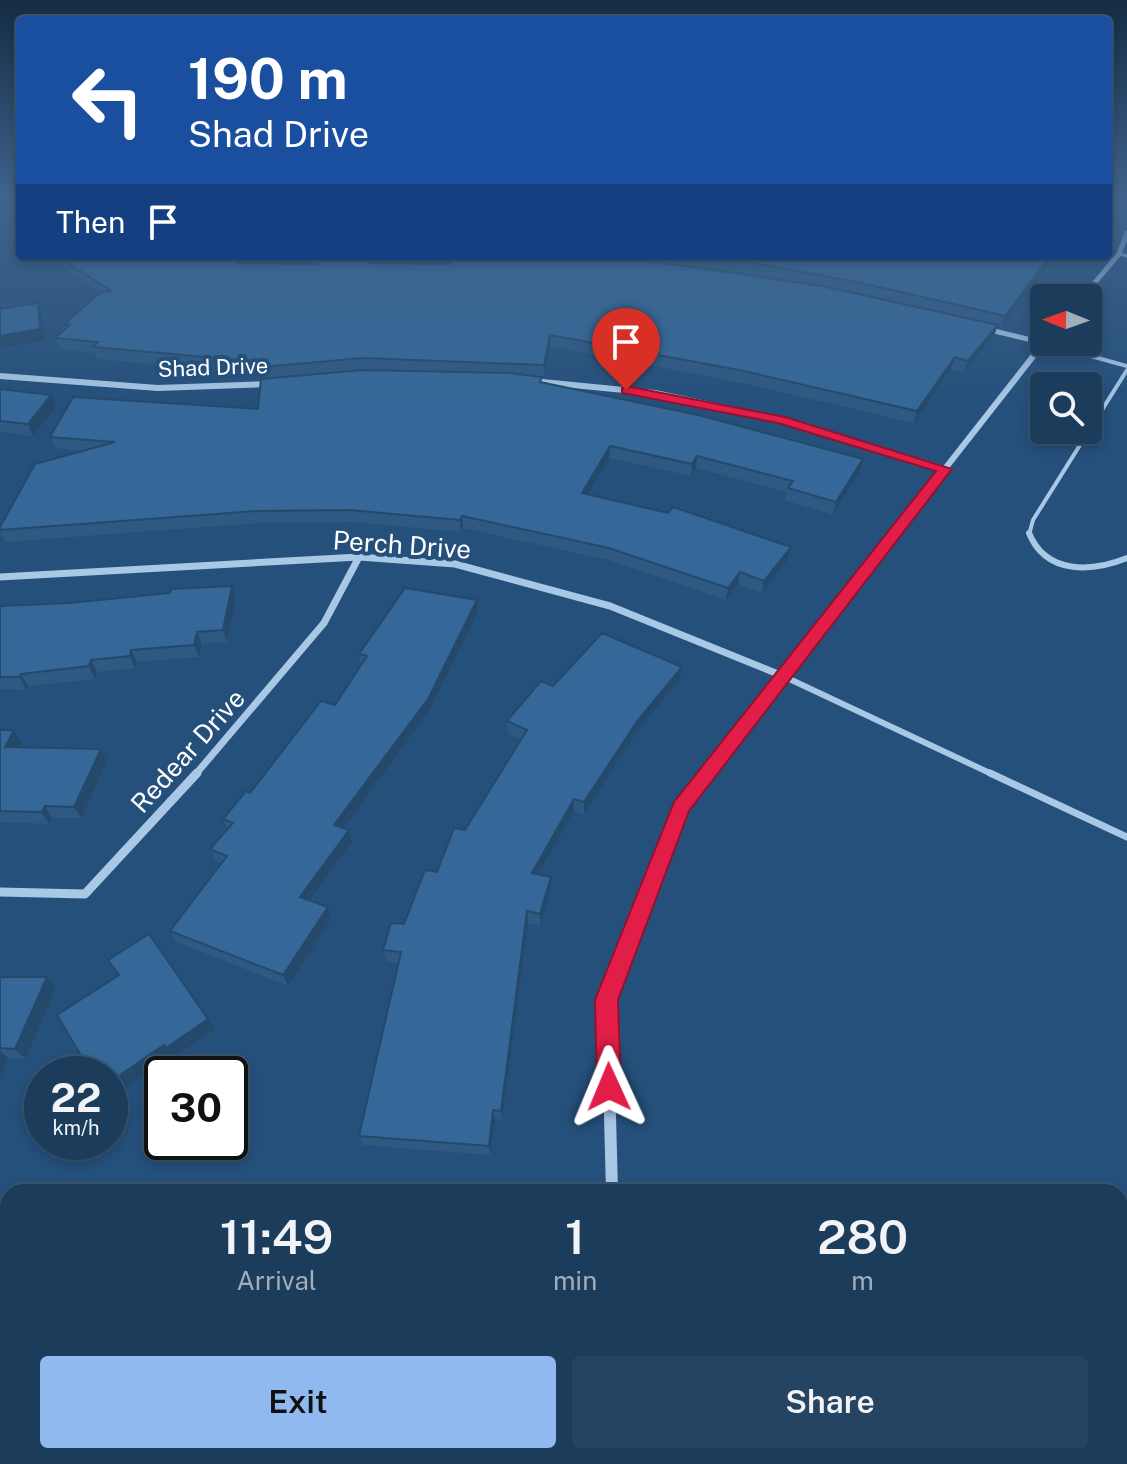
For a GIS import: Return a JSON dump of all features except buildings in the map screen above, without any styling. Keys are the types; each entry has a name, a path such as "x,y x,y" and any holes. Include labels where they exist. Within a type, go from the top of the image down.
{"street":[{"path":"1094,284 1109,266"},
{"path":"973,326 1030,339"},
{"path":"612,1184 607,1000 680,808 1033,356"},
{"name":"Shad Drive","path":"0,376 158,388 277,383"},
{"path":"525,380 669,396 781,420 945,469"},
{"name":"Perch Drive","path":"0,577 359,557 455,564 610,606 783,676"},
{"name":"Redear Drive","path":"0,892 85,894 232,735 324,623 359,557"}],"lane":[{"path":"1089,356 1127,368 1033,520 1029,535 1037,551 1060,566 1086,570 1127,558"},
{"path":"783,676 1127,837"}],"route":[{"path":"609,1087 607,1000 680,808 945,469 781,420 655,393 626,390"}]}
